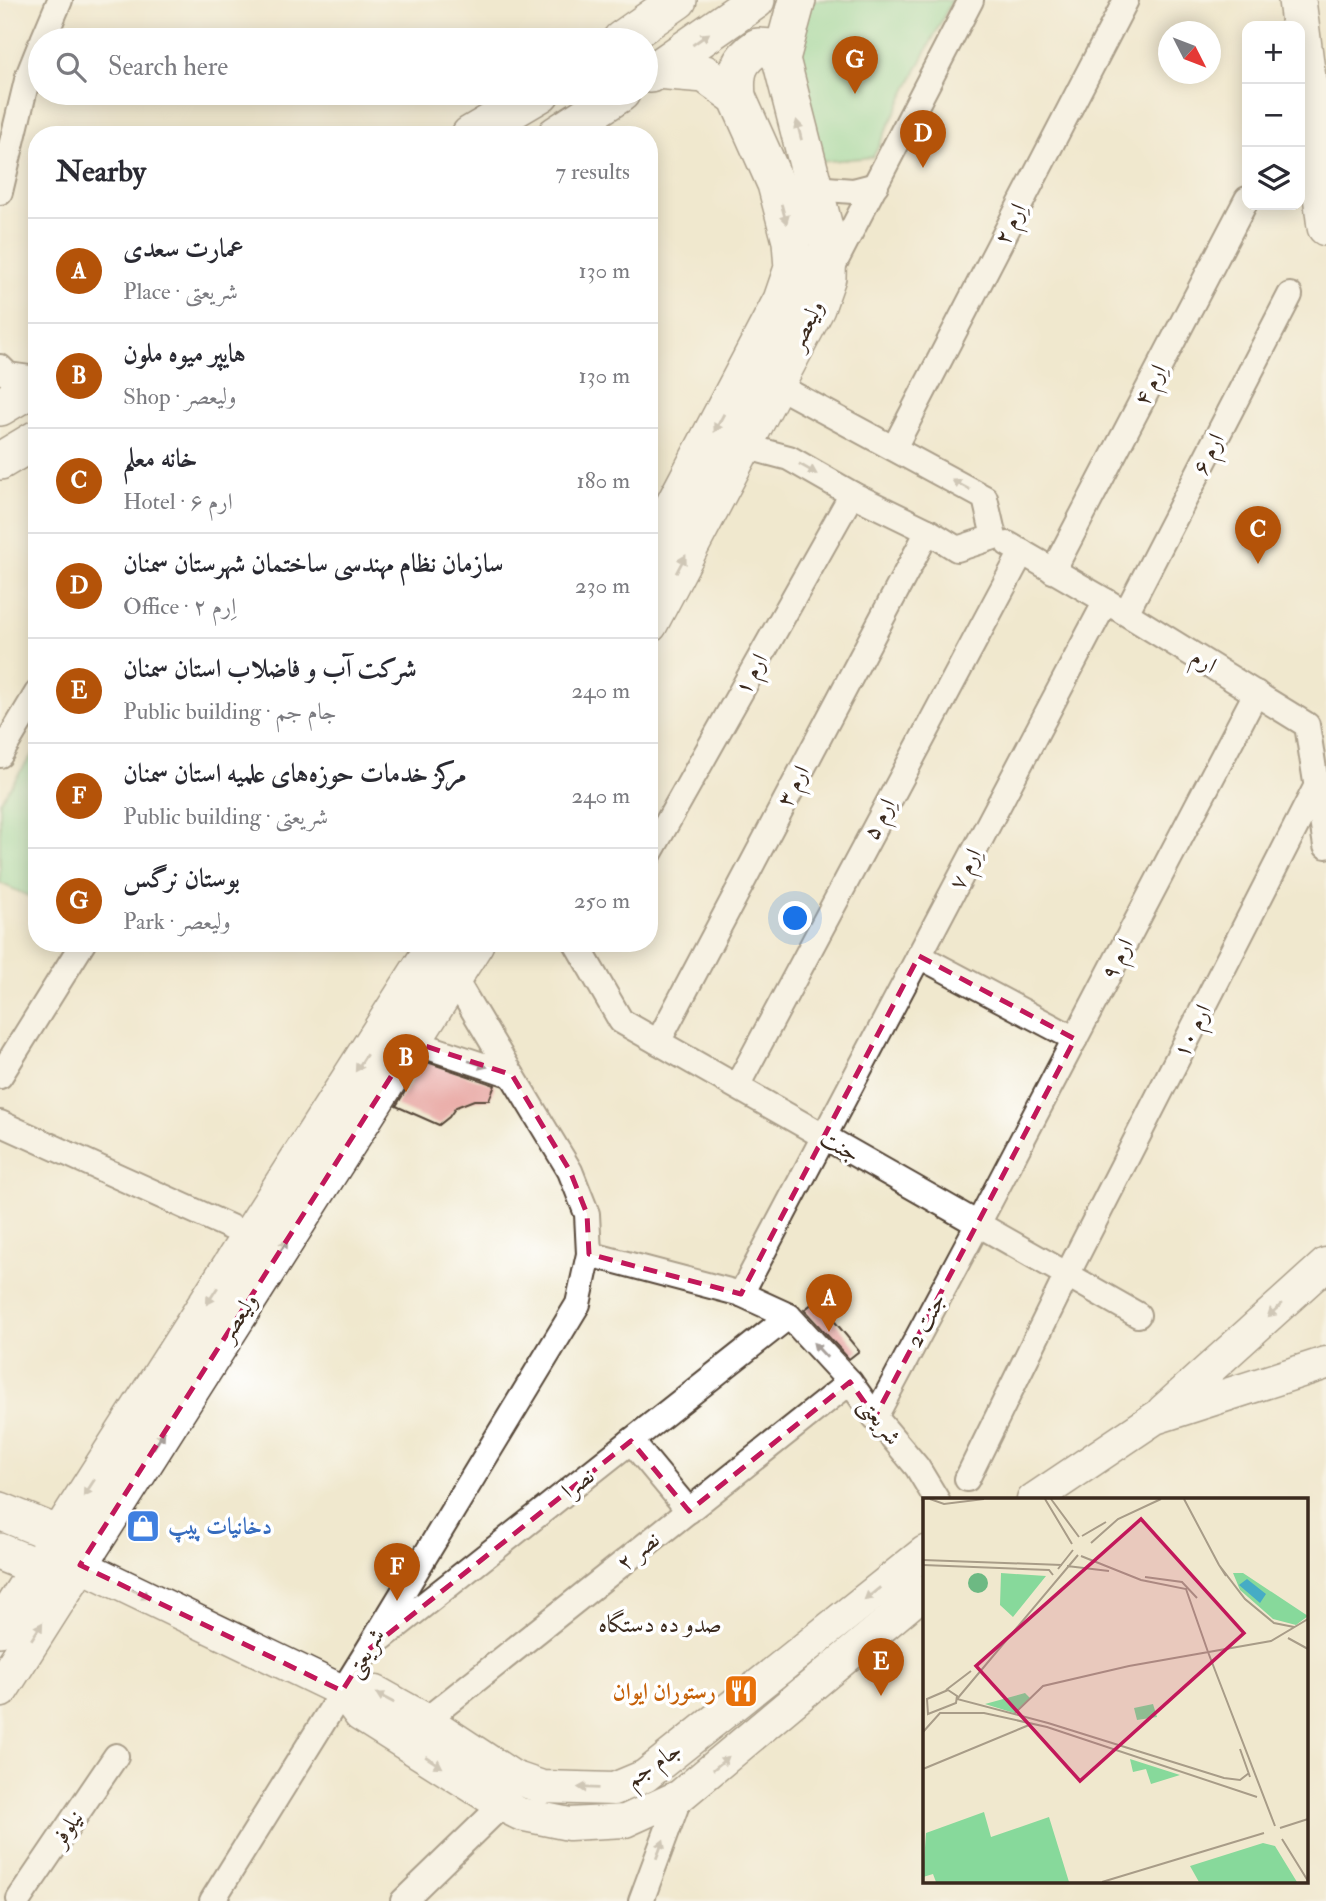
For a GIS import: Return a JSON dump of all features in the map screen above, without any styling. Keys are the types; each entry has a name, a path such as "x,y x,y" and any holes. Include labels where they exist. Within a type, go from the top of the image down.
{"main road":[{"path":"632,28 652,0"},
{"path":"639,28 678,0"},
{"path":"658,68 756,0"},
{"name":"ولیعصر","path":"658,607 816,308 827,277 828,243 781,59 797,0"},
{"path":"1297,0 1326,227"},
{"path":"737,97 736,72 746,55 758,47 772,48 781,59"},
{"path":"658,73 705,74 737,97"},
{"name":"ولیعصر","path":"658,536 782,300 793,268 791,241 776,184 737,97"},
{"path":"485,126 521,105"},
{"path":"577,126 605,105"},
{"path":"0,407 28,391"},
{"path":"0,461 28,444"},
{"name":"ولیعصر","path":"0,1689 79,1565 399,1034 439,961 457,952"},
{"name":"ولیعصر","path":"0,1628 250,1236 399,1034"},
{"path":"0,1511 59,1535 79,1565 38,1568 0,1552"}],"street":[{"path":"48,28 60,0"},
{"path":"827,277 971,0"},
{"name":"اِرم ۲","path":"894,448 1126,0"},
{"path":"0,192 28,76"},
{"path":"814,188 853,191 876,185"},
{"name":"اِرم ۴","path":"1053,570 1242,209"},
{"name":"ارم ۶","path":"1116,607 1290,295"},
{"path":"0,367 8,376 28,378"},
{"path":"744,446 789,458 852,494 928,531 957,550 994,537 985,498 776,385"},
{"name":"ارم ۱","path":"658,839 852,494"},
{"name":"ارم ۳","path":"658,1042 928,531"},
{"name":"ارم","path":"994,537 1116,607 1307,725 1326,846"},
{"name":"اِرم ۵","path":"737,1087 1022,552"},
{"name":"اِرم ۷","path":"741,1294 919,957 1116,607"},
{"name":"ارم ۹","path":"978,1224 1256,693"},
{"path":"0,755 28,708"},
{"name":"ارم ۱۰","path":"967,1479 1067,1275 1316,787"},
{"path":"0,1076 77,952"},
{"name":"جنت","path":"589,952 621,1021 1138,1315"},
{"path":"919,957 1075,1039"},
{"name":"شریعتی","path":"212,1901 578,1304 589,1254 587,1214 570,1171 439,961"},
{"path":"399,1034 512,1075"},
{"path":"0,1123 250,1236"},
{"name":"جنت 2","path":"875,1417 978,1224"},
{"name":"شریعتی","path":"589,1254 741,1294 789,1316 850,1382 917,1467 936,1498"},
{"path":"1036,1498 1155,1418 1326,1265"},
{"name":"نصرا","path":"368,1650 789,1316"},
{"path":"1155,1418 1323,1366"},
{"name":"نصر ۲","path":"426,1720 850,1382"},
{"path":"631,1441 689,1511"},
{"name":"جام جم","path":"79,1565 342,1691 376,1692 426,1720 513,1777 542,1787 614,1789 645,1776 923,1554"},
{"name":"جام جم","path":"342,1691 360,1715 520,1814 569,1824 625,1821 680,1796 923,1593"},
{"name":"نیلوفر","path":"14,1897 116,1756"},
{"path":"640,1901 680,1796"},
{"path":"403,1901 502,1805"}],"highlighted area":[{"path":"919,956 1075,1039 875,1417 850,1382 689,1511 631,1441 368,1650 342,1691 80,1565 413,1042 512,1075 570,1171 587,1214 589,1254 741,1294"}],"green space":[{"path":"805,0 952,0 873,157 819,162 794,30"},
{"path":"28,761 28,896 0,883 0,801"}],"building":[{"path":"424,1061 495,1085 489,1100 474,1100 456,1107 439,1125 396,1106"},
{"path":"817,1300 859,1351 849,1359 804,1310"}],"place":[{"name":"بوستان نرگس","path":"855,94"},
{"name":"سازمان نظام مهندسی ساختمان شهرستان سمنان","path":"923,168"},
{"name":"خانه معلم","path":"1258,564"},
{"name":"هایپر میوه ملون","path":"406,1092"},
{"name":"عمارت سعدی","path":"829,1332"},
{"name":"دخانیات پیپ","path":"143,1526"},
{"name":"مرکز خدمات حوزه‌های علمیه استان سمنان","path":"397,1601"},
{"name":"رستوران ایوان","path":"741,1691"},
{"name":"شرکت آب و فاضلاب استان سمنان","path":"881,1696"}],"district":[{"name":"صدو ده دستگاه","path":"660,1624"}]}
